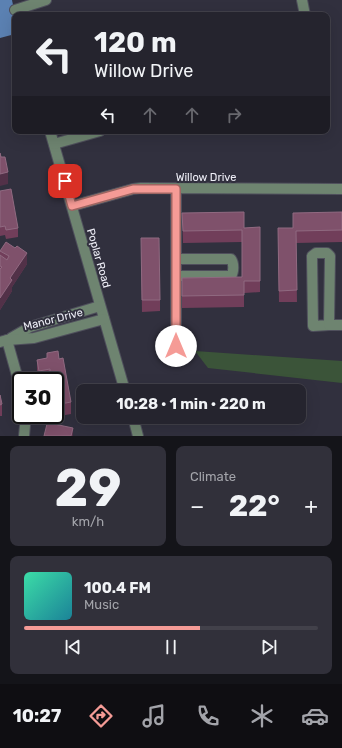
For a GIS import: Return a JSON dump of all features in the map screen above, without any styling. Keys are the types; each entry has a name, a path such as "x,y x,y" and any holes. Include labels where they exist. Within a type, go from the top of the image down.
{"street":[{"path":"15,8 46,0"},
{"path":"302,0 304,12"},
{"name":"Poplar Road","path":"51,134 123,384"},
{"path":"54,144 89,134"},
{"name":"Willow Drive","path":"72,206 133,189 342,189"},
{"path":"176,189 176,346"},
{"path":"329,325 330,256 327,253 316,253 312,256 313,326 342,325"},
{"path":"176,259 231,259 233,261 234,273 231,276 176,276"},
{"name":"Manor Drive","path":"4,341 30,328 100,306"},
{"name":"Manor Drive","path":"4,341 34,338 104,319"},
{"path":"4,341 15,372"},
{"path":"24,436 25,424"},
{"path":"135,424 138,436"}],"green space":[{"path":"195,351 342,361 342,383 208,368"}],"water":[{"path":"0,0 12,0 14,12 12,12 12,35 0,38"}],"building":[{"path":"0,153 1,157 5,157 8,172 0,174"},
{"path":"11,189 18,228 6,230 5,226 0,227 0,191"},
{"path":"244,212 244,228 260,227 260,281 244,281 244,295 182,296 182,278 242,277 242,230 183,231 182,213"},
{"path":"342,212 342,230 296,231 297,290 279,291 278,228 293,228 293,213"},
{"path":"141,238 159,238 160,300 142,300"},
{"path":"6,242 15,248 17,246 27,253 10,278 12,280 0,298 0,269 2,267 0,266 0,255 7,260 9,256 0,251"},
{"path":"58,351 59,359 63,358 71,402 64,403 64,372 46,372 50,371 50,369 39,371 37,360 47,358 47,353"},
{"path":"47,424 73,428 71,436 44,436"}],"route":[{"path":"65,181 72,206 133,189 176,189 176,346"}]}
